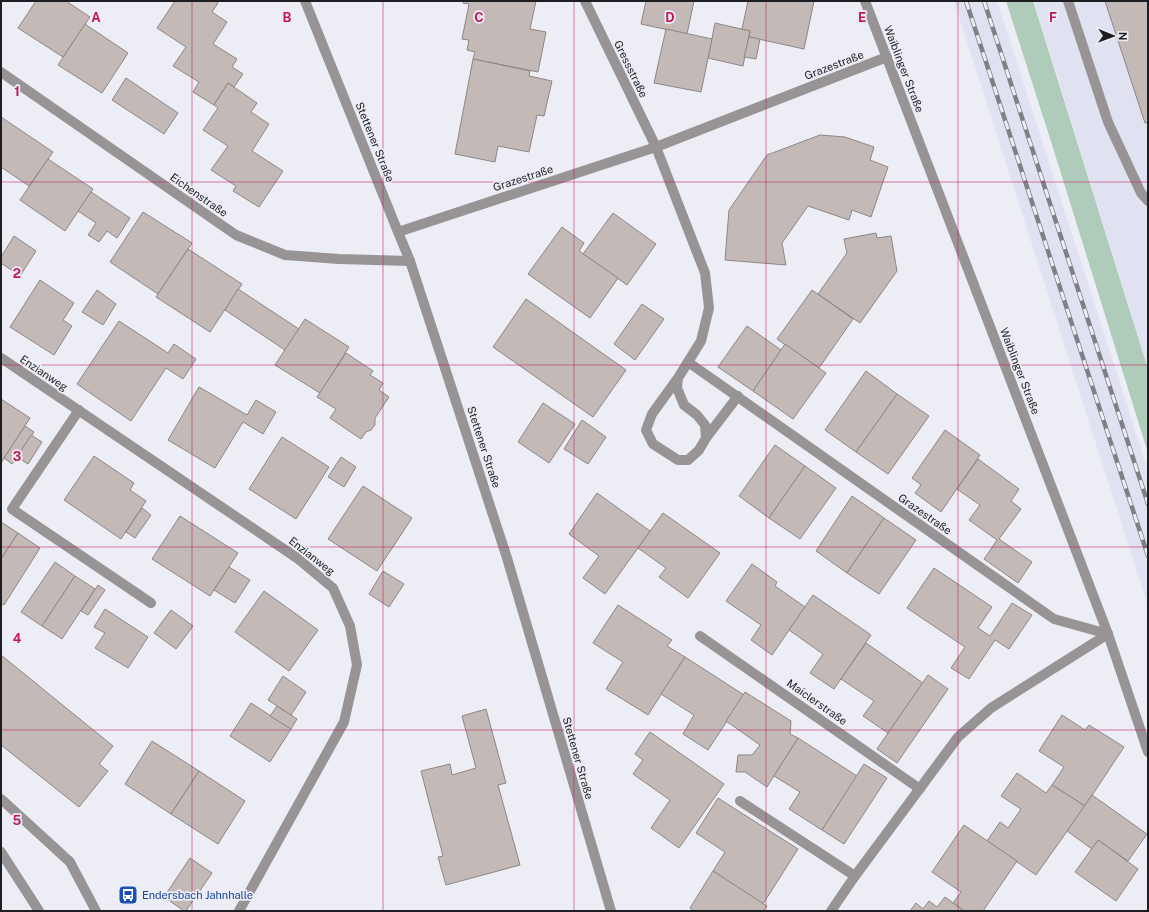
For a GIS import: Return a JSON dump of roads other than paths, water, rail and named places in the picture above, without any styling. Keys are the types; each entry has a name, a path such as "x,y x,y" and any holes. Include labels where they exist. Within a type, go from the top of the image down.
{"street":[{"name":"Stettener Straße","path":"305,1 410,261 507,558 611,911"},
{"name":"Gressstraße","path":"585,1 656,147"},
{"name":"Waiblinger Straße","path":"865,1 1108,634 1148,752"},
{"path":"1068,1 1108,122 1141,193 1148,201"},
{"name":"Grazestraße","path":"398,232 656,147 886,57"},
{"name":"Eichenstraße","path":"1,72 236,235 285,255 339,259 410,261"},
{"path":"656,147 705,274 710,308 701,341 678,378 652,414 646,430 653,444 678,460 688,460 699,450 706,438 738,396"},
{"name":"Enzianweg","path":"1,358 297,558 332,588 350,626 357,665 344,722 239,911"},
{"name":"Grazestraße","path":"688,362 1054,619 1108,634"},
{"path":"678,378 677,388 684,405 697,415 705,425 706,438"},
{"path":"78,410 12,509 151,603"},
{"path":"831,911 855,876 958,737 991,708 1108,634"},
{"name":"Maiclerstraße","path":"700,636 920,788"},
{"path":"1,799 70,862 96,911"},
{"path":"740,801 855,876"},
{"path":"1,852 38,911"}],"railway":[{"path":"966,1 1148,556"},
{"path":"984,1 1148,504"}],"place":[{"name":"Endersbach Jahnhalle","path":"128,895"}]}
